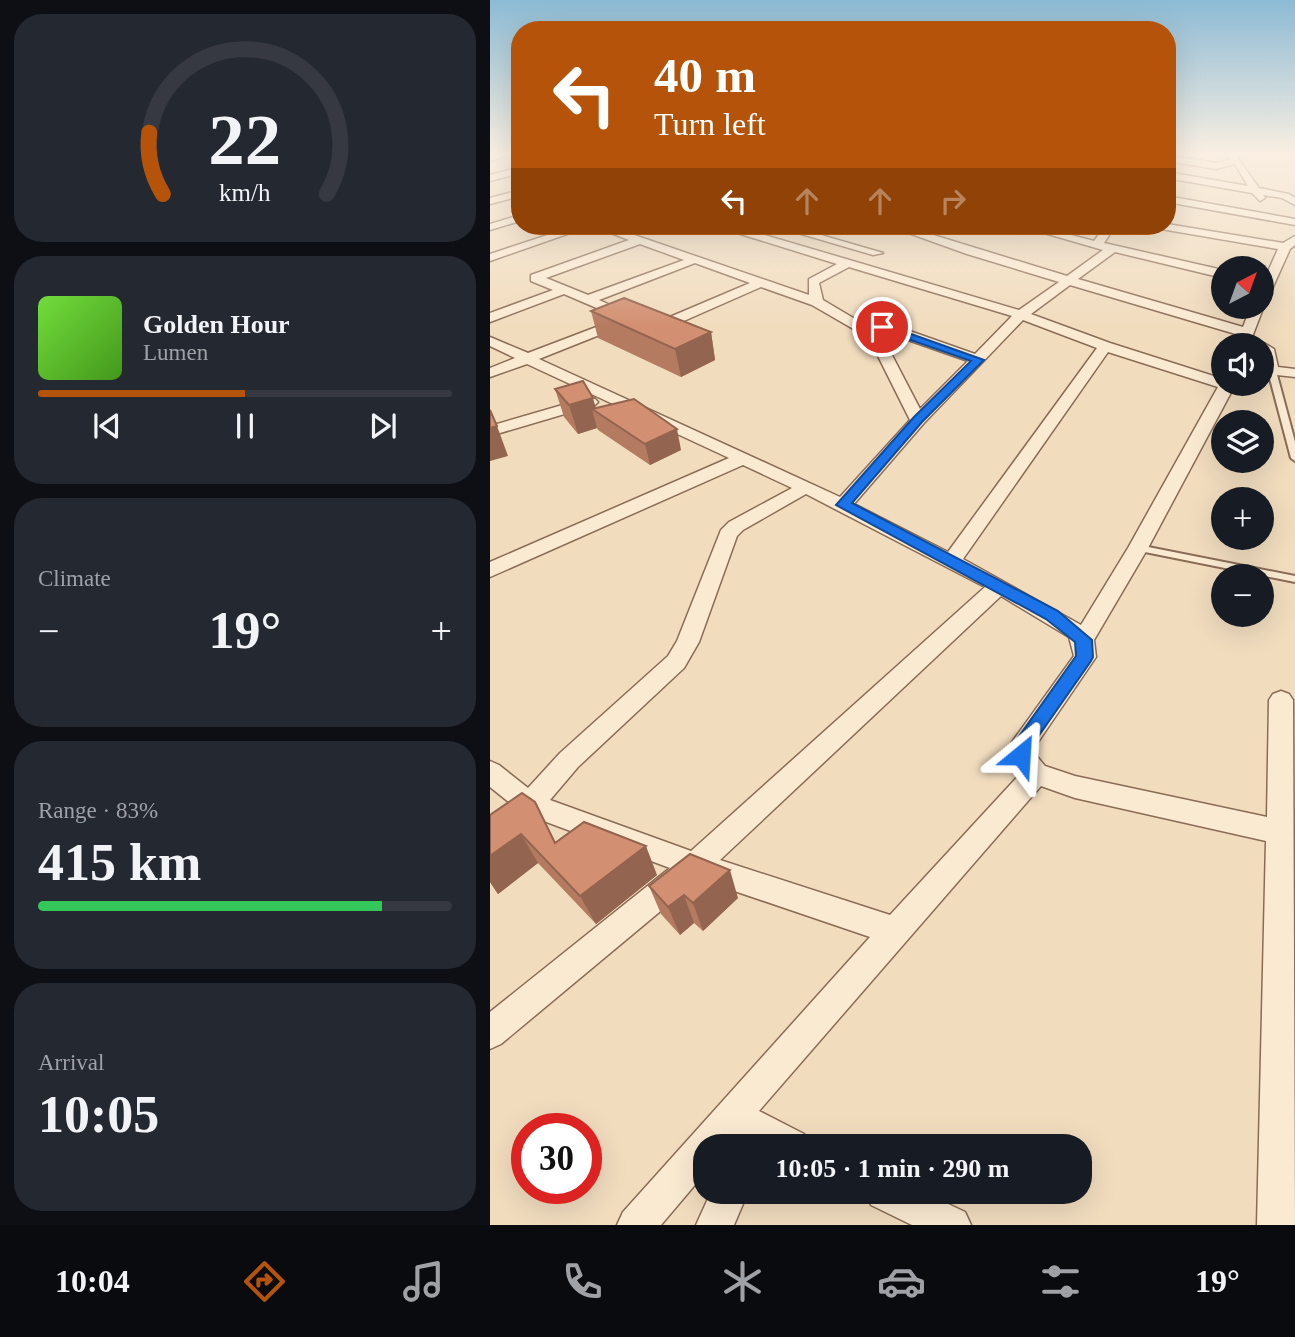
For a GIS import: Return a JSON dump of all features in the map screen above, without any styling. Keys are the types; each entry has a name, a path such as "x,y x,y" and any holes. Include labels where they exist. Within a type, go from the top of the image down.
{"street":[{"path":"1231,211 1295,222"},
{"path":"1268,211 1276,229 1292,240"},
{"path":"490,227 511,221"},
{"path":"1176,229 1292,240"},
{"path":"1187,242 1195,232"},
{"path":"490,258 558,235"},
{"path":"622,235 817,302 875,336 918,419"},
{"path":"755,235 1021,315 1105,346 1211,379"},
{"path":"812,235 877,253"},
{"path":"923,235 1230,333"},
{"path":"1059,235 1104,247 1175,257 1211,270"},
{"path":"843,505 918,419 1021,315 1104,247 1107,235"},
{"path":"1274,269 1292,240"},
{"path":"638,241 535,278 673,335"},
{"path":"589,299 693,260"},
{"path":"817,302 813,282 849,262"},
{"path":"656,328 760,283"},
{"path":"490,318 564,290"},
{"path":"830,309 978,360"},
{"path":"490,373 631,317"},
{"path":"490,341 532,358 843,505 1052,615 1083,640"},
{"path":"951,562 1105,346"},
{"path":"1274,371 1295,373"},
{"path":"490,430 612,396"},
{"path":"1221,396 1138,548 1083,640 1085,657 1024,742 1021,755 1036,774 1075,787 1287,832"},
{"path":"490,570 742,458"},
{"path":"490,832 530,804 569,760 676,662 688,642 728,534 736,526 806,487"},
{"path":"490,1033 695,865 999,586"},
{"path":"1276,1225 1287,832 1281,700"},
{"path":"490,772 530,804 695,865 895,931"},
{"path":"636,1225 747,1131 895,931 1036,774"},
{"path":"715,1225 725,1204"},
{"path":"908,1204 951,1225"}],"lane":[{"path":"1274,379 1295,458"},
{"path":"1138,548 1295,579"}],"building":[{"path":"624,298 711,332 675,349 591,311"},
{"path":"583,381 593,398 569,405 555,389"},
{"path":"634,399 677,429 645,444 592,409"},
{"path":"490,410 497,426 490,428"},
{"path":"522,793 535,802 555,843 584,822 646,846 580,896 521,834 490,856 490,815"},
{"path":"690,854 730,870 693,903 684,895 668,907 649,886"}],"route":[{"path":"882,327 978,360 918,419 843,505 1052,615 1077,632 1083,640 1085,657 1024,742 1021,755"}]}
